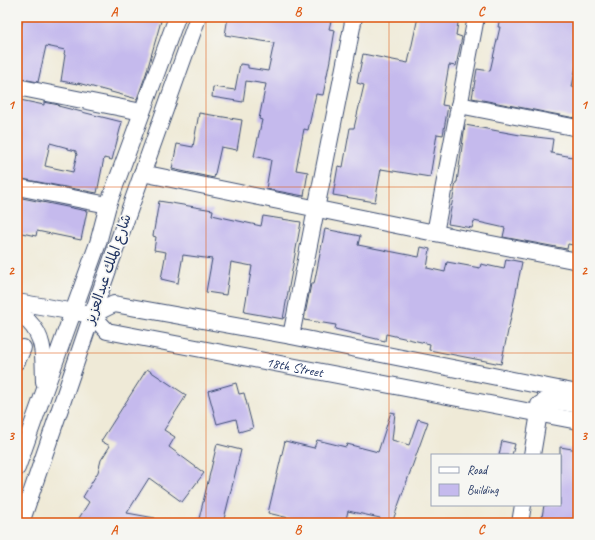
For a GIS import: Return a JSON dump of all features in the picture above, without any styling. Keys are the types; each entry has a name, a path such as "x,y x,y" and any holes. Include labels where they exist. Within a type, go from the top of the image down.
{"street":[{"name":"شارع الملك عبدالعزيز","path":"17,468 98,243 108,205 177,17"},
{"name":"شارع الملك عبدالعزيز","path":"21,523 92,315 198,17"},
{"path":"291,336 354,17"},
{"path":"435,233 476,17"},
{"path":"17,87 142,112"},
{"path":"459,105 578,128"},
{"path":"142,173 578,261"},
{"path":"17,187 108,205"},
{"path":"17,302 92,315 114,304 291,336 578,393"},
{"path":"17,311 37,330 41,340 43,353 44,392"},
{"name":"18th Street","path":"92,315 107,331 578,421"},
{"path":"532,454 539,405 545,401 578,405"},
{"path":"520,523 523,506"}],"building":[{"path":"23,17 148,17 161,21 146,74 137,99 78,83 61,81 65,50 46,46 38,82 17,78 17,27 21,28"},
{"path":"228,17 332,17 329,29 335,30 323,95 316,94 308,130 304,129 296,170 308,172 304,196 266,189 271,160 254,156 262,120 259,119 266,84 246,81 243,102 212,97 213,87 235,90 240,64 248,65 248,68 268,71 274,43 225,35"},
{"path":"418,17 459,17 456,35 462,37 456,66 449,65 442,105 448,106 443,135 437,134 430,177 381,169 375,202 333,195 338,166 343,167 350,128 354,128 364,85 357,83 363,54 408,63"},
{"path":"500,17 578,17 578,57 572,87 578,88 578,102 575,118 472,98 477,69 490,71 500,27 498,27"},
{"path":"20,100 44,105 44,102 122,122 112,160 104,158 97,193 17,178 17,112","holes":["50,143 76,151 77,154 73,172 45,166"]},
{"path":"199,113 242,120 237,150 221,147 214,178 172,169 177,144 193,147"},
{"path":"465,125 520,135 553,139 551,153 578,158 578,194 575,209 578,209 578,246 568,244 567,249 503,237 505,228 474,221 472,228 448,224 457,182"},
{"path":"17,197 87,211 81,240 37,231 36,236 17,232"},
{"path":"159,201 213,210 212,215 261,226 263,216 301,222 283,319 244,312 252,266 231,262 226,295 206,292 212,259 183,255 178,283 161,279 166,252 154,250 156,237 153,236"},
{"path":"325,229 360,236 358,245 419,257 421,247 430,249 427,268 445,272 447,262 480,268 481,264 504,269 506,259 522,262 501,364 429,350 430,344 386,334 385,341 335,329 336,325 304,320 311,284 314,284"},
{"path":"147,369 186,395 164,430 175,437 169,447 204,473 182,502 149,478 127,513 155,518 155,523 76,523 89,502 83,497 98,472 101,460 110,446 101,441"},
{"path":"236,383 239,394 244,393 253,428 239,432 236,419 217,424 208,391"},
{"path":"391,412 395,413 392,440 409,445 418,419 428,422 392,523 379,523 380,518 348,511 345,523 296,523 297,520 268,513 285,441 314,448 317,440 346,447 347,444 378,452"},
{"path":"502,441 515,444 512,454 499,454"},
{"path":"217,444 241,450 223,523 198,523"},
{"path":"560,447 578,450 578,523 541,523 544,506 561,506"}]}
